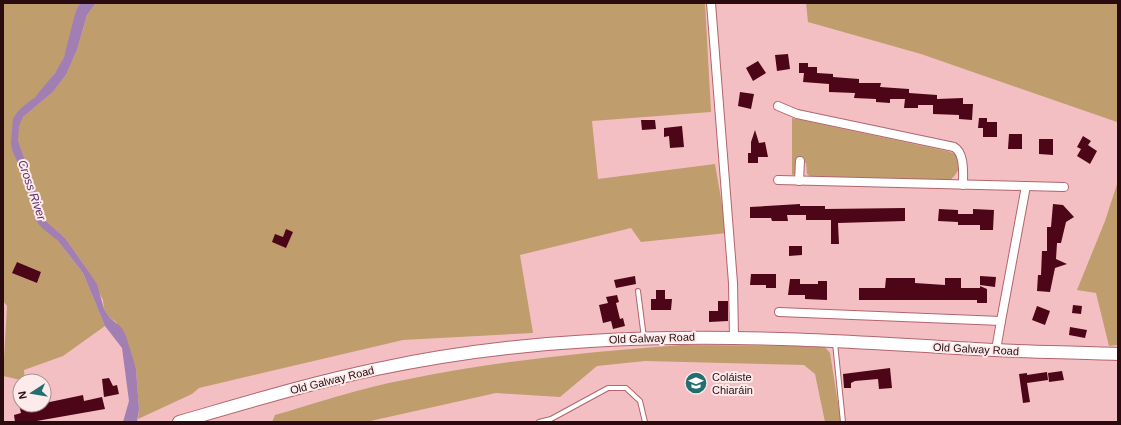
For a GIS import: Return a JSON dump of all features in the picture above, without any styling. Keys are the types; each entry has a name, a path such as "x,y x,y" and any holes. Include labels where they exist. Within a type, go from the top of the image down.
{"main road":[{"name":"Old Galway Road","path":"179,422 195,420 332,379 415,361 544,345 644,338 734,337 996,350 1118,354"}],"street":[{"path":"711,3 733,284 734,337"},
{"path":"778,106 797,114 954,147 958,149 961,156 963,185"},
{"path":"800,161 800,181"},
{"path":"778,180 1064,187"},
{"path":"996,350 1026,186"},
{"path":"779,312 1001,321"}],"lane":[{"path":"638,291 644,338"},
{"path":"835,341 843,422"},
{"path":"539,422 551,418 608,388 626,388 640,401 645,422"}],"shaded area":[{"path":"3,3 80,3 76,10 72,34 68,46 59,66 42,90 13,118 20,168 29,188 35,219 58,241 83,273 105,326 63,356 24,370 24,373 12,373 12,378 3,376 7,306 3,301","holes":["17,262 41,272 37,283 13,273"]},
{"path":"96,3 705,3 711,112 592,121 598,179 715,164 727,233 641,242 631,228 520,255 533,333 403,340 199,388 192,394 138,419 139,409 136,369 116,322 110,318 104,309 103,300 87,269 65,238 46,221 18,140 18,126 23,117 53,92 66,75 77,50 87,15"},
{"path":"806,3 1118,3 1118,121 1117,122 921,54 808,22"},
{"path":"792,118 947,151 956,154 959,158 960,165 954,177 948,182 812,178 807,174 806,163 798,162 796,174 792,175"},
{"path":"1118,181 1118,345 1109,346 1096,293 1077,290 1105,221"},
{"path":"681,345 824,346 830,353 841,422 825,422 815,374 804,365 645,361 597,366 560,397 496,393 366,422 272,422 275,415 339,396 388,383 438,373 507,362"}],"water":[{"name":"Cross River","path":"80,3 96,3 87,15 77,50 66,75 53,92 23,117 19,126 18,140 46,221 65,238 87,269 97,284 104,309 110,318 122,328 126,336 136,369 139,409 137,422 123,422 129,401 122,348 105,326 83,273 58,241 41,227 35,219 29,188 12,150 11,143 13,118 20,109 35,97 55,73 64,57 76,10"}],"building":[{"path":"788,54 790,69 777,71 775,55"},
{"path":"758,61 766,73 753,81 746,68"},
{"path":"799,63 808,63 808,67 817,67 817,73 833,74 833,77 859,79 859,83 881,83 880,87 909,89 909,93 937,95 937,99 963,98 963,104 973,104 972,120 959,119 959,115 933,114 933,105 918,105 918,108 904,108 905,99 890,99 890,103 876,102 876,99 854,98 855,93 829,92 829,84 803,82 804,73 799,73"},
{"path":"740,92 754,94 751,109 738,106"},
{"path":"979,118 987,118 987,122 997,122 997,137 983,137 983,128 978,128"},
{"path":"641,120 655,120 656,129 642,130"},
{"path":"682,126 684,147 670,148 669,136 664,137 664,128"},
{"path":"755,130 759,143 765,142 768,157 758,157 758,163 748,163 748,153 751,153 751,142"},
{"path":"1009,134 1022,134 1022,149 1008,149"},
{"path":"1083,136 1091,141 1088,145 1097,151 1090,164 1077,156 1081,149 1077,147"},
{"path":"1039,139 1053,139 1053,155 1039,154"},
{"path":"800,204 800,206 825,206 825,209 905,208 905,221 838,223 839,244 831,244 831,220 806,220 806,215 787,215 788,221 772,221 771,218 750,218 750,207"},
{"path":"1053,204 1063,205 1074,217 1066,222 1061,243 1057,243 1056,259 1067,264 1055,268 1050,292 1037,291 1038,275 1041,275 1042,251 1047,251 1047,227 1051,227"},
{"path":"939,209 958,210 958,214 973,214 973,209 994,210 993,230 980,230 980,225 958,225 958,222 938,221"},
{"path":"286,229 293,232 286,248 272,242 275,234 283,237"},
{"path":"789,246 802,246 802,255 789,256"},
{"path":"17,262 41,272 37,283 12,273"},
{"path":"751,274 776,274 776,288 766,288 766,285 750,285"},
{"path":"635,276 636,284 616,288 614,280"},
{"path":"980,276 996,277 995,287 980,285"},
{"path":"886,278 915,278 915,283 945,285 945,278 961,278 961,288 980,288 980,286 987,289 987,303 977,303 977,300 859,300 859,288 885,288"},
{"path":"790,279 800,279 800,284 818,284 818,281 827,281 827,300 805,299 805,295 788,295"},
{"path":"656,290 665,290 665,299 672,299 671,310 651,310 651,299 656,299"},
{"path":"617,295 619,302 616,303 620,319 623,318 625,326 613,329 611,321 603,323 599,305 608,303 606,297"},
{"path":"718,301 728,301 728,321 709,322 709,311 718,311"},
{"path":"1073,305 1082,306 1081,314 1072,313"},
{"path":"1037,306 1050,311 1045,325 1032,320"},
{"path":"1070,327 1087,330 1085,338 1069,335"},
{"path":"890,368 892,388 879,389 878,379 855,381 851,383 851,388 844,388 843,374"},
{"path":"1062,371 1064,380 1049,382 1048,373"},
{"path":"1047,372 1048,380 1027,383 1030,402 1023,403 1019,374 1027,373 1027,375"},
{"path":"109,378 113,386 117,385 119,394 104,397 102,379"},
{"path":"83,395 84,401 102,397 105,409 31,422 15,422 14,415 21,413 52,413 52,402"}],"place":[{"name":"Coláiste Chiaráin","path":"696,383"}]}
